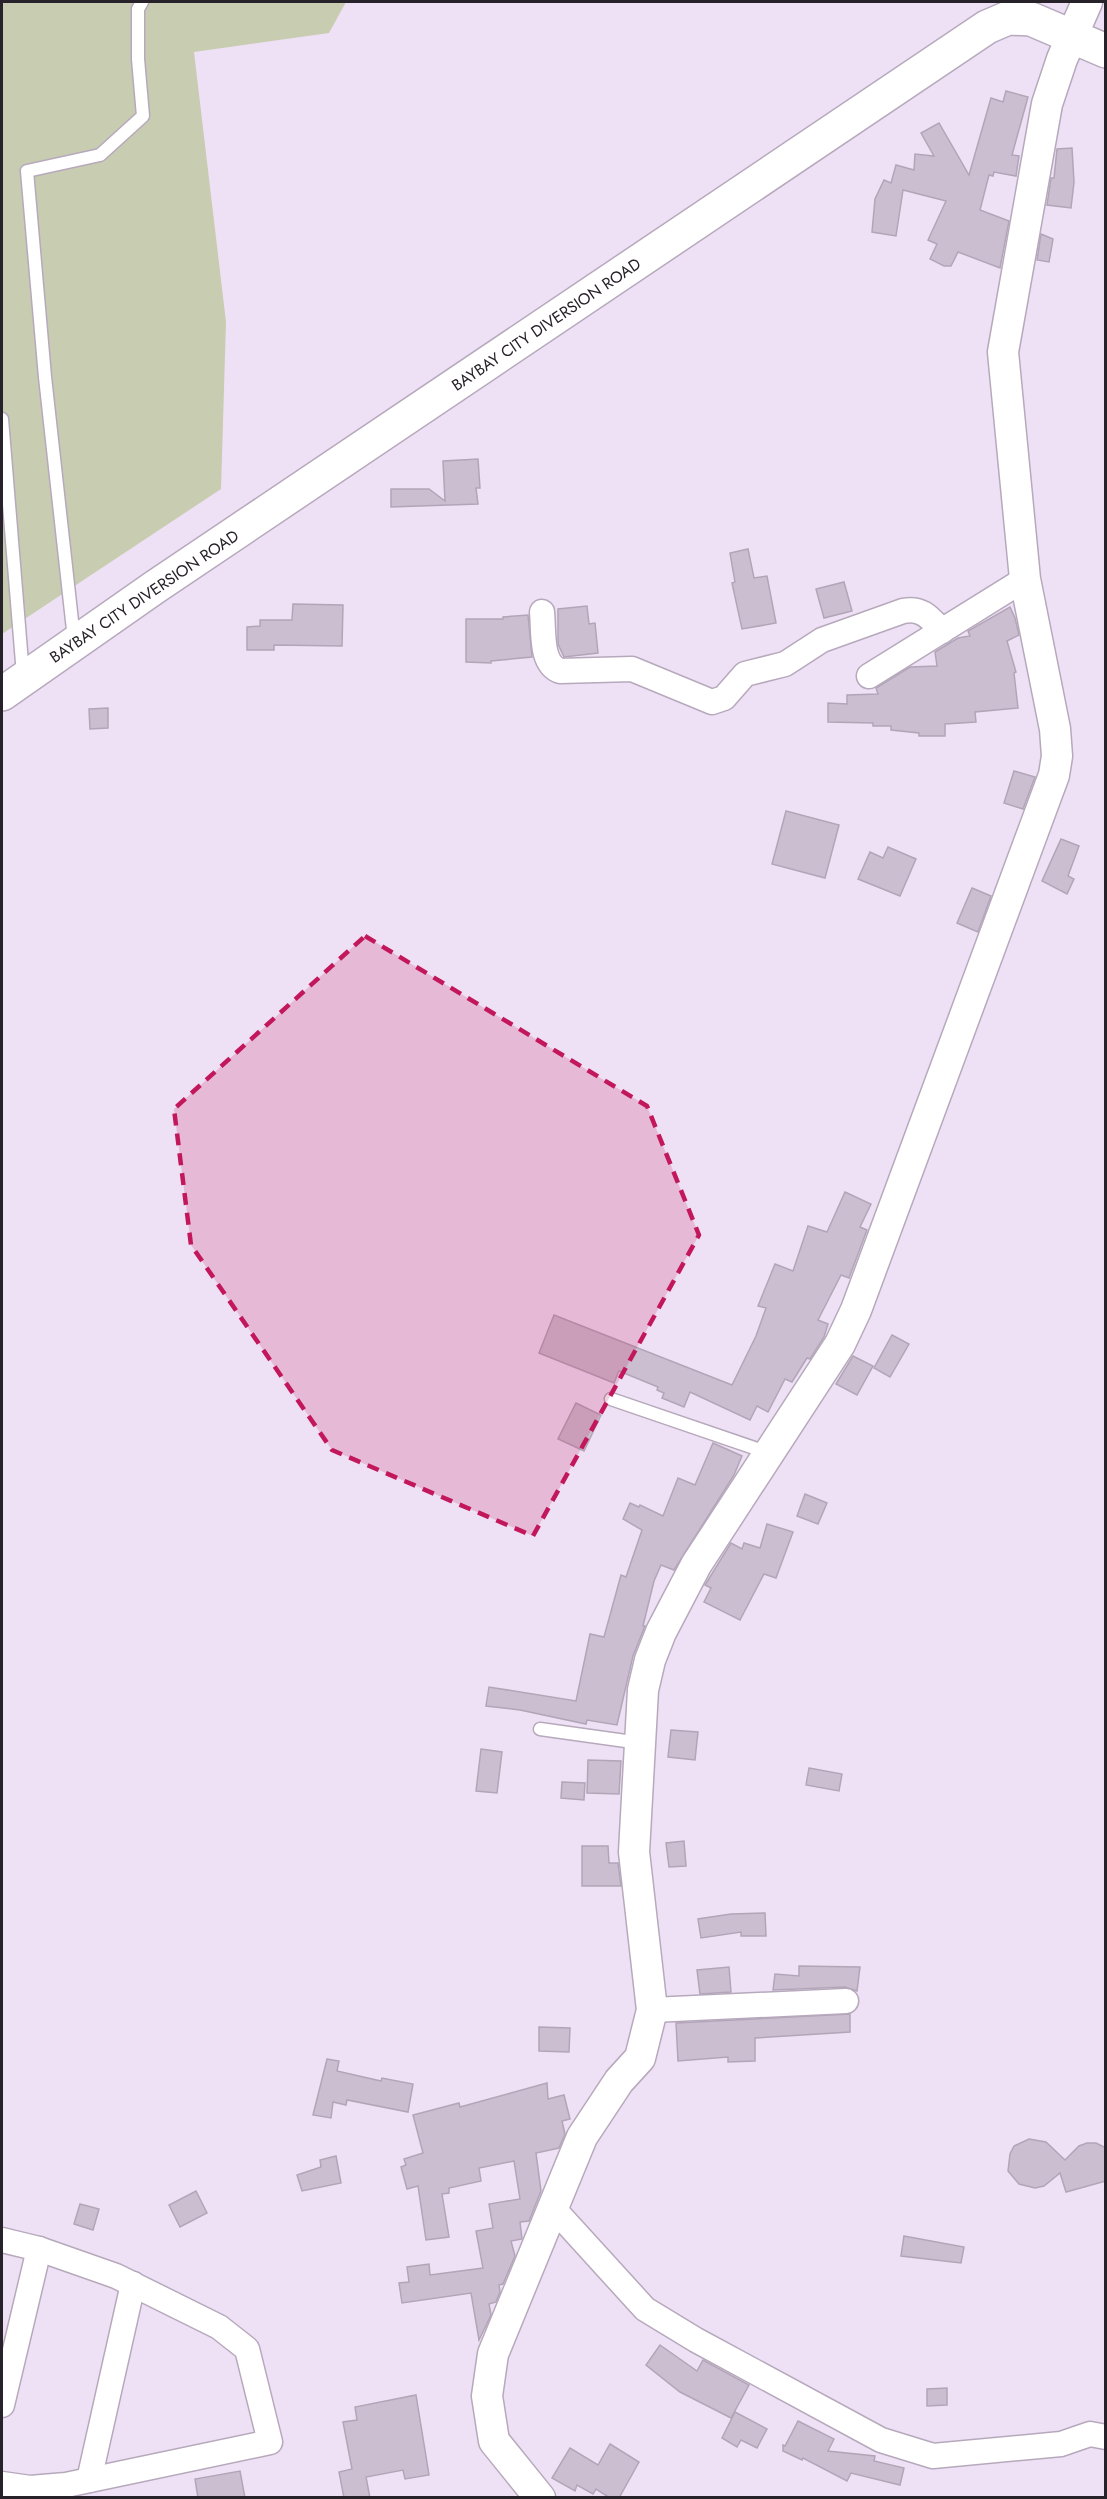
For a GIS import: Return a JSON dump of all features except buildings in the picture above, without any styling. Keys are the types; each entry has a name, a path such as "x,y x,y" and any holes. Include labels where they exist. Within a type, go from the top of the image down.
{"highway":[{"name":"BAYBAY CITY DIVERSION ROAD","path":"12,686 987,27 1008,18 1032,19 1106,51"}],"street":[{"path":"540,2498 494,2441 486,2396 493,2354 582,2137 619,2081 640,2058 652,2010 634,1852 644,1690 651,1660 661,1632 696,1565 840,1344 856,1310 1052,785 1057,756 1055,729 1025,579 1003,360 1004,342 1047,104 1070,37 1087,2"},
{"path":"869,676 1025,579"},
{"path":"542,612 547,660 552,668 560,671 632,669 712,702 724,698 745,674 785,664 822,640 903,612 918,610 942,631"},
{"path":"652,2010 846,2001"},
{"path":"554,2209 645,2309 707,2346 881,2440 933,2456 1061,2444 1090,2434 1106,2437"},
{"path":"2,2240 39,2249 116,2276 219,2327 247,2349 270,2442 66,2485 30,2487 2,2484"},
{"path":"2,2405 39,2249"},
{"path":"89,2480 133,2284"}],"lane":[{"path":"75,643 45,377 27,171 100,154 142,116 138,59 138,9 142,2"},
{"path":"2,419 12,686"},
{"path":"611,1399 769,1453"},
{"path":"540,1729 641,1743"}],"highlighted area":[{"path":"365,936 647,1106 699,1235 533,1536 332,1450 191,1245 174,1109"}],"green space":[{"path":"2,2 346,2 329,33 194,52 226,322 221,489 2,634"}]}
